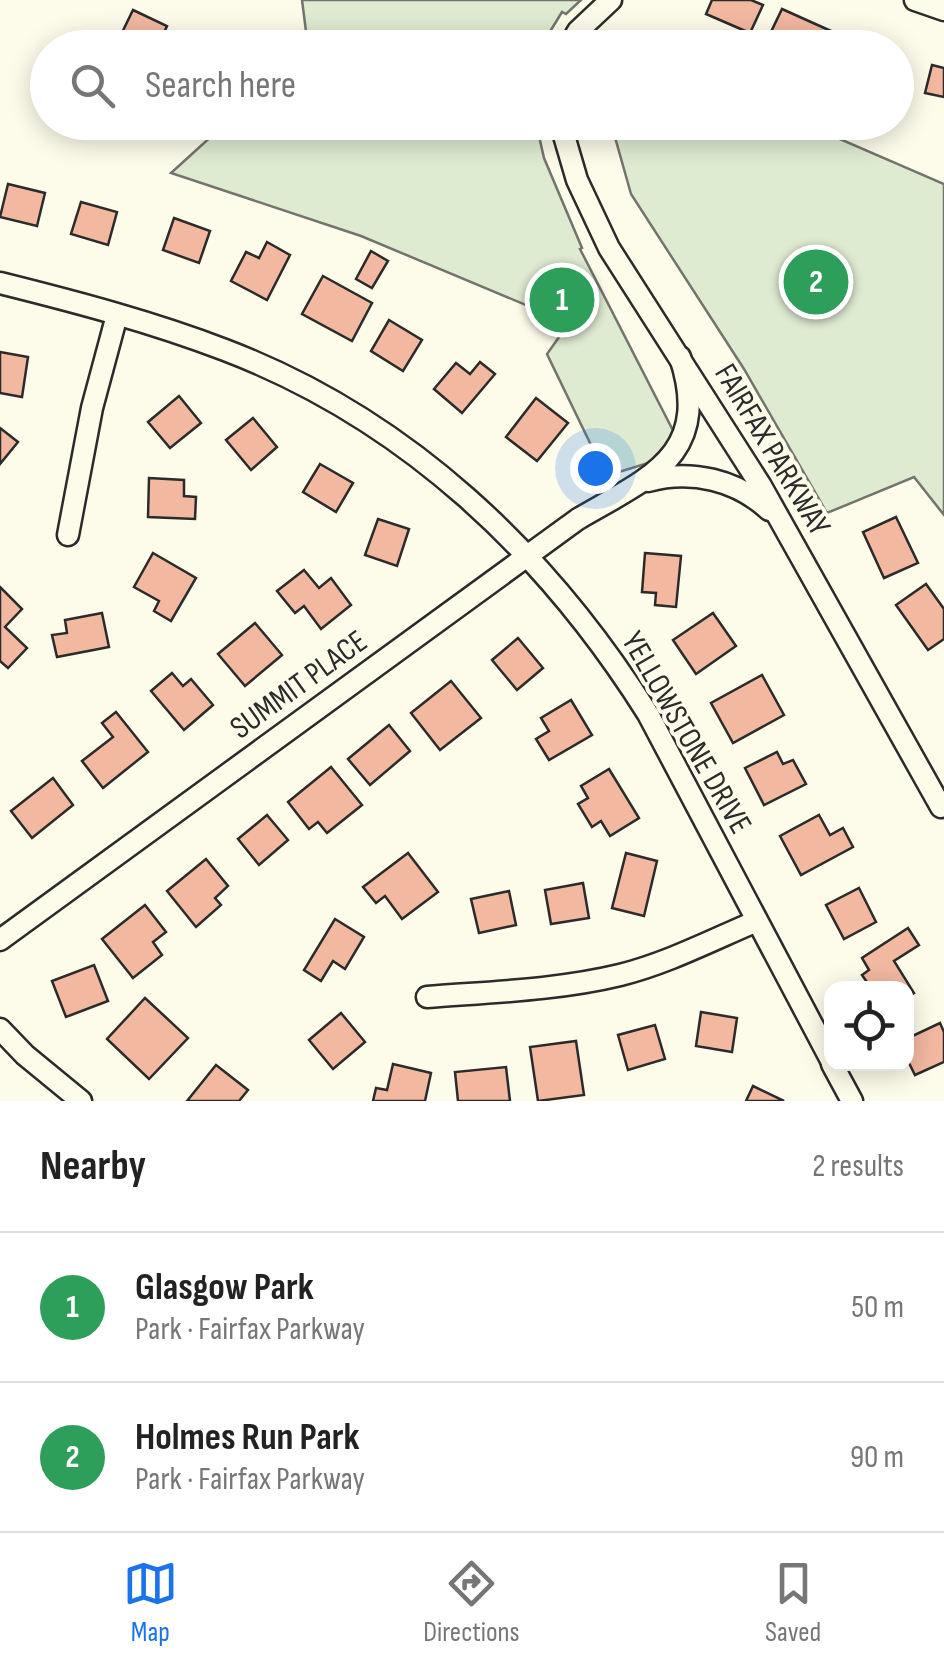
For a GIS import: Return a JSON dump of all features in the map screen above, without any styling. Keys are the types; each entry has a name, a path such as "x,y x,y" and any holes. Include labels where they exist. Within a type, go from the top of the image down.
{"street":[{"path":"578,30 611,0"},
{"path":"915,0 944,10"},
{"name":"FAIRFAX PARKWAY","path":"566,140 591,212 609,248 787,532 941,807"},
{"name":"YELLOWSTONE DRIVE","path":"0,283 117,315 227,351 282,375 407,449 528,554 575,607 648,714 824,1048"},
{"path":"68,536 92,408 117,315"},
{"name":"SUMMIT PLACE","path":"0,940 528,554 656,473 672,457 682,438 691,396 680,357"},
{"name":"SUMMIT PLACE","path":"636,485 686,476 711,478 758,500 787,532"},
{"path":"428,997 558,986 619,975 657,964 757,921"},
{"path":"0,1029 80,1101"},
{"name":"YELLOWSTONE DRIVE","path":"836,1071 852,1101"}],"green space":[{"path":"302,0 581,0 566,14 562,12 551,30 306,30"},
{"path":"207,140 540,140 580,249 684,452 606,476 547,354 569,323 361,236 171,173"},
{"path":"616,140 842,140 944,184 944,515 914,477 827,513 744,369 631,194"}],"building":[{"path":"712,0 751,0 763,5 751,30 706,14"},
{"path":"782,9 829,30 772,30"},
{"path":"133,10 167,26 165,30 123,30"},
{"path":"932,65 944,68 944,97 925,93"},
{"path":"8,184 45,193 37,226 0,217"},
{"path":"81,202 117,212 108,245 71,234"},
{"path":"174,218 210,231 199,263 163,250"},
{"path":"267,242 290,255 267,300 231,281 246,252 259,258"},
{"path":"371,251 388,261 372,288 356,279"},
{"path":"323,276 372,303 352,341 302,314"},
{"path":"389,320 422,340 403,371 371,351"},
{"path":"0,352 28,357 22,397 0,393"},
{"path":"480,362 495,374 462,413 434,389 456,363 470,374"},
{"path":"179,396 201,423 170,448 148,422"},
{"path":"536,398 568,423 537,461 506,437"},
{"path":"253,418 277,447 251,470 226,440"},
{"path":"0,428 18,442 0,464"},
{"path":"320,464 353,483 336,512 303,492"},
{"path":"149,478 184,480 184,496 196,497 195,519 148,517"},
{"path":"896,517 918,563 884,578 863,532"},
{"path":"378,519 409,529 397,566 365,555"},
{"path":"153,553 196,578 171,621 154,611 159,601 134,587"},
{"path":"645,553 681,556 676,607 655,605 656,593 642,592"},
{"path":"304,570 319,588 331,578 351,605 321,629 304,606 295,613 277,591"},
{"path":"926,584 944,609 944,639 928,650 896,605"},
{"path":"0,587 22,609 5,627 27,648 8,668 0,661"},
{"path":"102,613 109,647 57,657 52,635 67,633 65,620"},
{"path":"713,613 736,646 696,674 673,640"},
{"path":"255,623 282,655 245,686 218,654"},
{"path":"518,638 543,668 517,690 492,660"},
{"path":"172,673 183,686 191,679 213,705 184,730 151,691"},
{"path":"762,675 784,715 733,743 711,703"},
{"path":"451,681 481,718 440,750 411,713"},
{"path":"571,700 592,735 549,760 536,739 549,731 541,718"},
{"path":"116,712 148,752 103,788 82,761 113,737 102,723"},
{"path":"389,725 410,751 370,785 348,759"},
{"path":"777,752 783,764 793,760 806,784 764,805 745,768"},
{"path":"331,767 362,805 327,833 318,822 309,829 288,802"},
{"path":"609,769 639,818 610,836 601,821 592,827 578,804 588,798 581,786"},
{"path":"53,778 73,805 32,838 11,811"},
{"path":"267,815 288,840 259,865 238,839"},
{"path":"819,815 830,835 843,828 853,847 801,875 780,836"},
{"path":"408,853 438,892 402,919 385,896 376,903 363,887"},
{"path":"626,853 657,861 644,916 612,908"},
{"path":"206,859 228,886 215,898 221,905 196,927 167,891"},
{"path":"583,883 589,918 551,924 545,890"},
{"path":"859,888 876,922 844,939 826,905"},
{"path":"509,891 516,925 479,933 471,899"},
{"path":"145,905 166,932 153,942 162,955 133,978 102,939"},
{"path":"335,919 364,937 345,969 333,961 321,981 304,970"},
{"path":"908,928 919,945 894,961 906,981 866,981 862,975 869,970 862,958"},
{"path":"94,965 108,1001 66,1017 52,981"},
{"path":"145,998 188,1038 149,1079 107,1039"},
{"path":"701,1012 737,1018 732,1052 696,1046"},
{"path":"341,1013 365,1042 333,1069 309,1040"},
{"path":"940,1023 944,1032 944,1062 915,1075 914,1035"},
{"path":"655,1025 665,1059 628,1070 618,1035"},
{"path":"576,1041 584,1095 538,1101 530,1047"},
{"path":"393,1064 431,1073 425,1101 373,1101 376,1088 387,1090"},
{"path":"216,1065 248,1090 239,1101 187,1101"},
{"path":"506,1067 510,1101 458,1101 455,1072"},
{"path":"753,1086 784,1101 746,1101"}],"place":[{"name":"Holmes Run Park","path":"816,282"},
{"name":"Glasgow Park","path":"562,300"}]}
